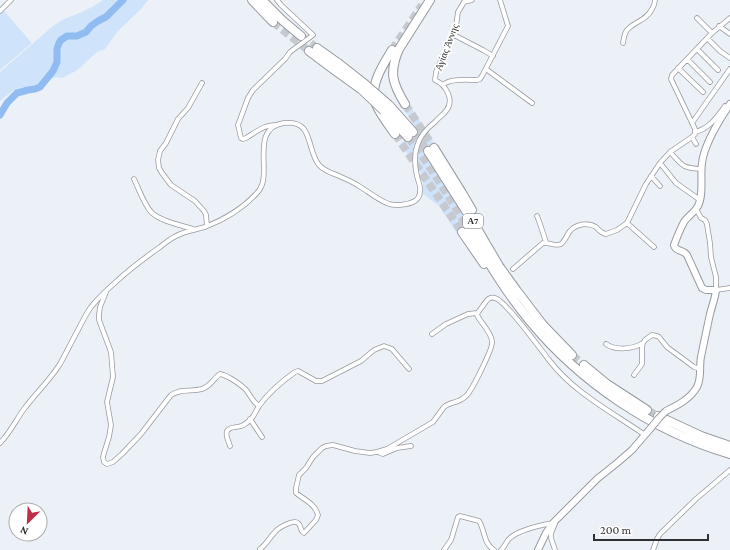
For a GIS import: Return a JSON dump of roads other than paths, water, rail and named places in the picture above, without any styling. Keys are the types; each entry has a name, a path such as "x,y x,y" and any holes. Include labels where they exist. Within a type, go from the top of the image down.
{"highway":[{"path":"405,104 394,84 394,62 399,49 430,0"},
{"path":"257,1 273,22"},
{"path":"257,1 301,36"},
{"path":"317,48 362,90 386,108 411,135"},
{"path":"392,50 382,66 378,76 374,96 375,102 381,113 395,134"},
{"path":"308,51 335,66"},
{"path":"431,150 462,193 517,291 543,325 572,355"},
{"name":"Α7","path":"466,230 520,308 538,330 562,356 590,380 636,412 664,428 704,446 730,454"},
{"path":"584,366 607,384 647,410"},
{"path":"658,416 690,432 730,446"}],"street":[{"path":"0,12 11,0"},
{"path":"277,0 313,35 290,52 285,59 253,90 248,98 238,125 238,129 240,138 243,139 264,126 278,125"},
{"name":"Αγίας Άννης","path":"278,125 290,123 301,126 306,132 314,156 320,166 326,170 359,186 383,201 394,205 414,202 419,196 420,188 416,167 417,146 425,130 441,117 447,110 449,103 448,92 443,85 435,80 436,73 456,26 458,13 461,6 465,2 472,0"},
{"path":"443,85 445,82 449,81 480,79 508,26 500,0"},
{"path":"623,43 628,29 649,16 654,8 654,0"},
{"path":"697,18 712,33"},
{"path":"695,132 671,79 672,75 719,26 730,18"},
{"path":"719,26 730,34"},
{"path":"452,34 493,56"},
{"path":"707,38 720,51 730,58"},
{"path":"697,49 718,70"},
{"path":"687,59 710,82"},
{"path":"678,68 703,92"},
{"path":"486,69 532,102"},
{"path":"692,123 730,69"},
{"path":"202,83 188,108 178,119 166,143 160,151 158,160 159,168 171,185 195,201 204,211 207,226"},
{"path":"513,269 540,245 546,242 555,245 562,243 572,229 578,225 590,224 602,233 606,234 617,230 627,223 646,184 660,163 670,152 692,137 695,132 702,130 712,123 727,104 730,103"},
{"path":"730,103 720,120 702,159 699,205 684,222 674,247 677,250 686,253 702,288 706,290 730,288"},
{"path":"0,443 6,437 24,409 51,377 91,307 99,298 118,280 150,254 176,236 207,226 226,217 241,208 260,189 264,180 263,150 265,140 270,130 278,125"},
{"path":"692,137 696,144"},
{"path":"670,152 684,167 690,169 701,169"},
{"path":"660,163 676,183 700,200"},
{"path":"651,176 660,186"},
{"path":"134,179 152,213 164,220 193,230"},
{"path":"538,550 546,533 555,521 591,484 632,450 666,411 681,403 690,396 697,387 700,377 701,358 714,303 717,282 711,257 707,224 696,209"},
{"path":"537,216 546,242"},
{"path":"627,223 654,247"},
{"path":"106,292 100,307 99,320 111,352 113,377 107,402 111,424 103,457 104,462 107,464 113,462 122,454 141,434 175,392 180,390 203,389 220,374 228,377 246,390 255,404 259,406"},
{"path":"477,313 489,298 496,298 500,300 523,327 550,363 562,375 598,405 645,435"},
{"path":"432,334 443,326 463,316 470,313 477,313"},
{"path":"260,549 276,531 291,522 298,523 301,531 304,533 316,520 318,515 316,510 310,503 296,494 296,488 299,475 322,448 329,445 355,451 378,452 389,448 431,423 445,406 459,402 469,393 493,344 477,313"},
{"path":"606,344 612,348 635,347 643,343 652,335 657,336 667,347 694,367 700,369"},
{"path":"634,375 642,364 643,343"},
{"path":"230,446 226,435 230,428 239,427 245,424 275,387 295,372 298,371 316,381 322,381 361,361 374,350 384,346 392,349 409,369"},
{"path":"250,419 262,437"},
{"path":"378,452 384,454 397,448 411,446"},
{"path":"653,550 655,542 660,534 696,499 730,470"},
{"path":"444,550 451,540 458,517 460,516 479,521 481,523 484,537 494,550"},
{"path":"501,550 505,547 510,538 518,533 555,521"},
{"path":"555,521 550,536 555,550"}],"waterway":[{"path":"0,115 7,103 17,93 40,87 53,71 57,62 57,49 61,40 67,36 77,36 86,32 91,26 106,17 123,0"}],"tunnel":[{"path":"392,50 422,5"},
{"path":"273,22 309,51"},
{"path":"301,36 317,48"},
{"path":"405,104 434,148"},
{"path":"413,132 428,151"},
{"path":"395,134 462,232"},
{"path":"408,137 432,171 469,229"},
{"path":"572,355 584,365"},
{"path":"647,410 658,416"}]}
